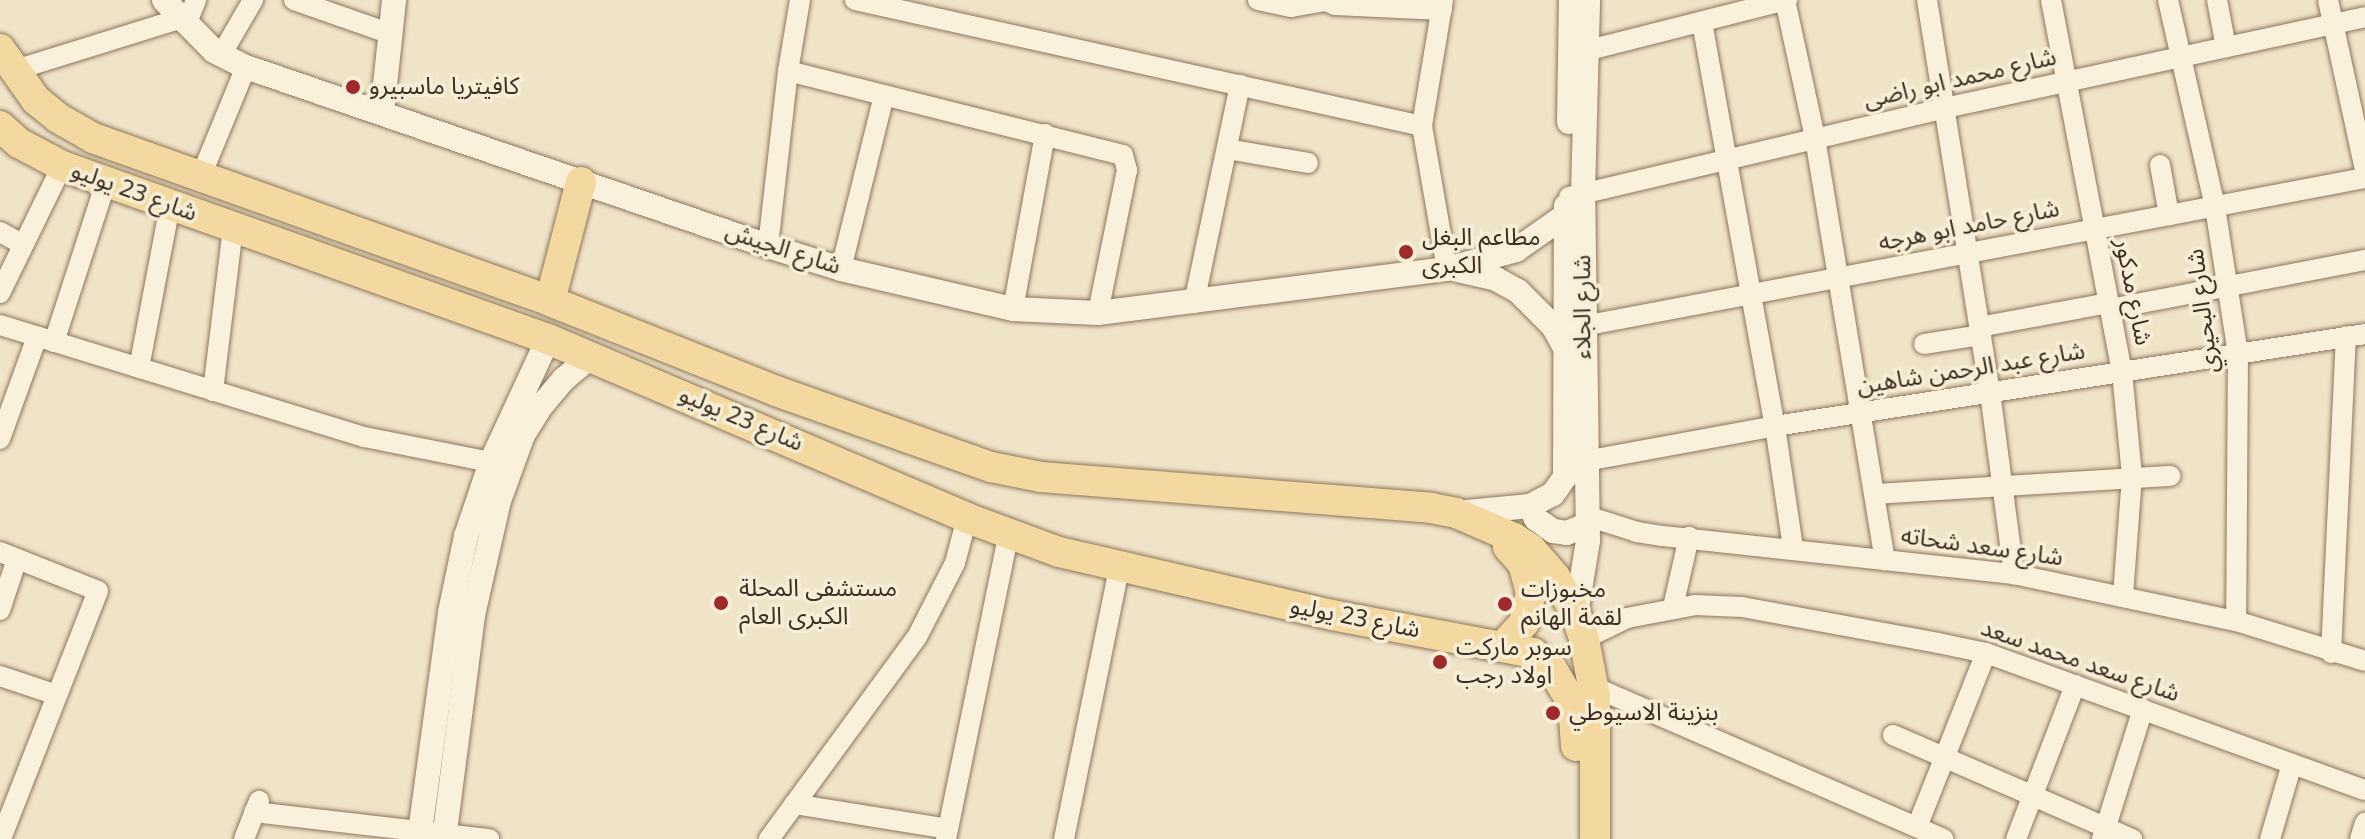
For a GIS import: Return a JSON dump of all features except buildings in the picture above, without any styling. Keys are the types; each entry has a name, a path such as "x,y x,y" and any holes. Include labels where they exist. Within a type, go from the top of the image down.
{"main road":[{"name":"شارع 23 يوليو","path":"6,60 36,100 58,118 93,138 550,301 776,391 991,467 1023,475 1470,519"},
{"name":"شارع 23 يوليو","path":"0,126 19,143 62,166 548,339 824,454 967,518 1009,533 1119,568 1332,615 1504,645"},
{"path":"550,301 581,182"},
{"path":"383,282 393,246"},
{"path":"764,430 781,414 776,391"},
{"path":"824,454 824,430 842,414"},
{"path":"1470,519 1514,552 1529,578 1531,593 1524,623 1504,645 1533,653 1543,660 1565,686 1573,704 1577,719 1575,839"},
{"name":"شارع الجلاء","path":"1470,519 1531,549 1555,577 1580,626 1594,687 1595,839"}],"street":[{"path":"6,60 176,15 196,0"},
{"path":"221,55 253,0"},
{"path":"294,0 388,33"},
{"path":"382,113 388,33 394,0"},
{"path":"768,246 788,71 800,0"},
{"path":"855,0 1422,126"},
{"path":"1258,0 1291,7 1324,0 1335,5 1443,5 1422,126 1447,269"},
{"name":"شارع الجلاء","path":"1571,0 1579,53"},
{"name":"شارع الجلاء","path":"1530,506 1553,494 1565,477 1565,348 1579,53 1588,0"},
{"path":"1579,53 1785,0 1815,138 1885,560"},
{"path":"1927,0 1990,392 2014,574"},
{"name":"شارع مدكور","path":"2051,0 2069,81 2122,372 2132,476 2123,597"},
{"name":"شارع البحيري","path":"2168,0 2215,207 2238,354 2236,621"},
{"path":"2217,0 2226,47"},
{"path":"2328,0 2365,170"},
{"name":"شارع الجيش","path":"176,15 221,55 246,67 768,246 841,269 1013,309 1098,313 1447,269 1528,245 1572,202"},
{"name":"شارع محمد ابو راضى","path":"1572,202 1815,138 2365,17"},
{"path":"1702,22 1775,426 1793,548"},
{"path":"201,176 246,67"},
{"path":"788,71 1120,153 1128,164 1098,313"},
{"path":"1194,303 1240,85"},
{"path":"841,269 884,95"},
{"path":"1013,309 1045,134"},
{"path":"1227,149 1308,163"},
{"path":"2160,165 2169,215"},
{"path":"0,293 62,166"},
{"name":"شارع حامد ابو هرجه","path":"1583,326 2365,178"},
{"path":"0,439 46,339 106,182"},
{"name":"شارع الجلاء","path":"1572,202 1583,326 1587,521 1587,559 1580,626"},
{"path":"139,368 170,205"},
{"path":"213,391 233,229"},
{"path":"0,232 23,245"},
{"path":"1924,344 2110,306 2365,260"},
{"name":"شارع الجيش","path":"1447,269 1496,279 1518,291 1545,316 1565,348"},
{"path":"0,325 364,437 501,464"},
{"path":"2331,653 2356,335"},
{"name":"شارع عبد الرحمن شاهين","path":"1585,461 1775,426 2356,335"},
{"path":"420,835 480,578 501,464 548,339"},
{"path":"501,464 542,405 564,379 591,356"},
{"path":"1875,494 2170,476"},
{"path":"1470,519 1530,506 1536,519 1553,531 1567,533 1587,521"},
{"path":"769,839 917,637 955,563 967,518"},
{"name":"شارع سعد شحاته","path":"1587,521 1637,532 2014,574 2236,621 2331,653 2365,661"},
{"path":"794,804 947,834 1009,533"},
{"path":"1673,607 1689,537"},
{"path":"0,610 8,556 98,591 3,834"},
{"path":"1064,839 1119,568"},
{"name":"شارع سعد محمد سعد","path":"1580,626 1673,607 1742,607 1986,653 2365,790"},
{"path":"1917,827 1986,653"},
{"path":"0,676 57,695"},
{"path":"2016,839 2075,685"},
{"path":"1594,687 1943,839"},
{"path":"444,836 450,701"},
{"path":"2104,833 2143,709"},
{"path":"1893,735 2033,796 2104,833 2132,839"},
{"path":"2270,839 2292,764"},
{"path":"244,839 257,807 316,829 489,839"},
{"path":"2360,839 2365,823"}],"place":[{"name":"كافيتريا ماسبيرو","path":"353,87"},
{"name":"مطاعم البغل الكبرى","path":"1406,252"},
{"name":"مستشفى المحلة الكبرى العام","path":"721,603"},
{"name":"مخبوزات لقمة الهانم","path":"1505,604"},
{"name":"سوبر ماركت اولاد رجب","path":"1440,662"},
{"name":"بنزينة الاسيوطي","path":"1553,713"}]}
